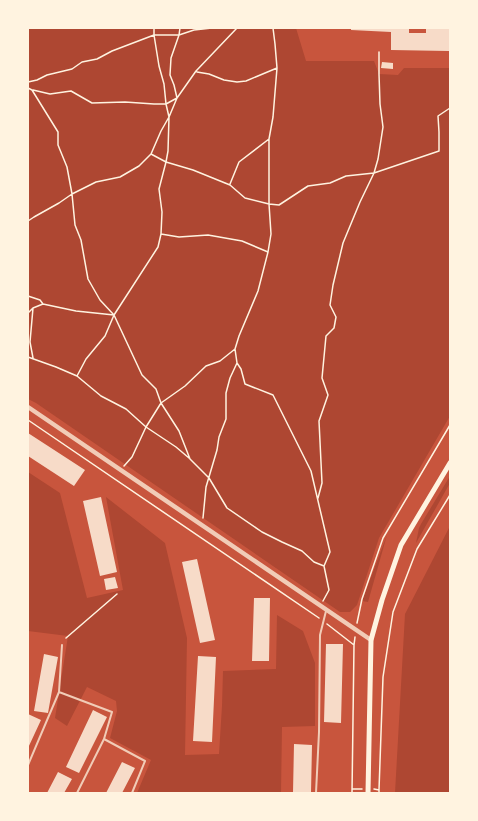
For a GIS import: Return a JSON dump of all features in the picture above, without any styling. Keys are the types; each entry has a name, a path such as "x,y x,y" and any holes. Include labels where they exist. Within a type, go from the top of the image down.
{"main road":[{"path":"368,793 371,640 382,600 401,545 449,466"}],"street":[{"path":"28,407 371,640"}],"lane":[{"path":"316,793 319,725 320,635 326,610"},
{"path":"28,765 59,692 62,646"},
{"path":"59,692 112,712 104,738 77,793"},
{"path":"104,738 145,761 132,793"}],"path":[{"path":"77,376 86,359 104,336 114,316 158,247 161,234 162,212 160,189 168,151 169,117 164,84 159,66 154,28"},
{"path":"177,98 170,75 170,58 179,35 180,28"},
{"path":"28,82 37,80 46,75 72,69 82,62 97,59 112,51 154,36 179,35 194,30 212,28"},
{"path":"28,221 59,204 72,194 96,182 120,177 139,166 151,154 177,98 196,71 237,28"},
{"path":"273,28 277,68 273,117 269,139 269,204 271,234 258,291 235,349 237,363 241,369 245,384 273,395 311,471 330,552 324,566 329,590 320,606"},
{"path":"318,499 322,483 319,421 328,395 322,378 326,336 334,328 336,317 330,305 342,243 374,173 378,159 383,127 378,74 379,52"},
{"path":"196,71 224,80 237,82 246,81 277,68"},
{"path":"28,88 50,94 71,91 92,103 125,102 166,104 177,98"},
{"path":"32,90 58,132 58,145 67,167 72,194 75,226 81,240 88,279 100,300 114,316 142,375 156,389 161,403 179,431 190,459"},
{"path":"151,154 166,162 193,170 230,184 246,198 279,205 308,186 330,183 346,176 374,173 440,152 438,116 450,108"},
{"path":"230,184 239,162 269,139"},
{"path":"161,234 179,237 208,235 242,241 268,252"},
{"path":"28,296 40,300 43,304 76,312 114,316"},
{"path":"28,313 33,308 43,304"},
{"path":"33,308 30,342 33,358"},
{"path":"120,470 132,457 146,428 161,403 185,386 206,366 220,361 235,349"},
{"path":"28,357 77,376 101,396 126,409 146,428 176,447 190,459 209,478 227,508 262,532 302,551 314,562 324,566"},
{"path":"202,526 206,487 217,450 219,437 226,419 226,393 230,378 237,363"},
{"path":"28,420 324,621 354,645"},
{"path":"352,793 354,645 362,599 383,538 450,425"},
{"path":"379,790 384,677 393,612 417,549 450,495"},
{"path":"66,638 117,594"}],"shaded area":[{"path":"28,28 296,28 306,61 374,61 379,74 398,75 404,68 450,68 450,416 379,538 357,605 350,612 340,612 36,403 28,399"},
{"path":"28,472 60,493 87,598 123,590 106,497 165,543 187,638 185,755 219,754 223,671 276,669 277,615 303,631 315,663 315,726 282,727 281,793 137,793 151,760 110,738 117,711 116,701 87,687 67,726 55,718 68,636 28,631"},
{"path":"450,476 450,483 416,543 421,524"},
{"path":"450,526 450,793 395,793 405,614"},
{"path":"387,535 368,602 362,601"}],"building":[{"path":"351,28 409,28 409,33 426,33 426,28 450,28 450,51 391,50 391,32 351,30"},
{"path":"382,62 393,63 393,69 381,68"},
{"path":"28,433 85,470 74,486 28,456"},
{"path":"101,497 117,572 100,576 83,501"},
{"path":"197,559 215,640 200,643 182,562"},
{"path":"115,577 118,588 106,590 104,579"},
{"path":"254,598 270,598 269,661 252,661"},
{"path":"326,644 343,644 341,723 324,722"},
{"path":"44,654 58,657 48,713 34,711"},
{"path":"198,656 216,657 212,742 193,741"},
{"path":"93,710 107,717 79,773 66,767"},
{"path":"28,714 41,720 28,748"},
{"path":"294,744 312,745 311,793 293,793"},
{"path":"122,762 135,768 122,793 106,793"},
{"path":"58,772 72,779 64,793 47,793"}]}
